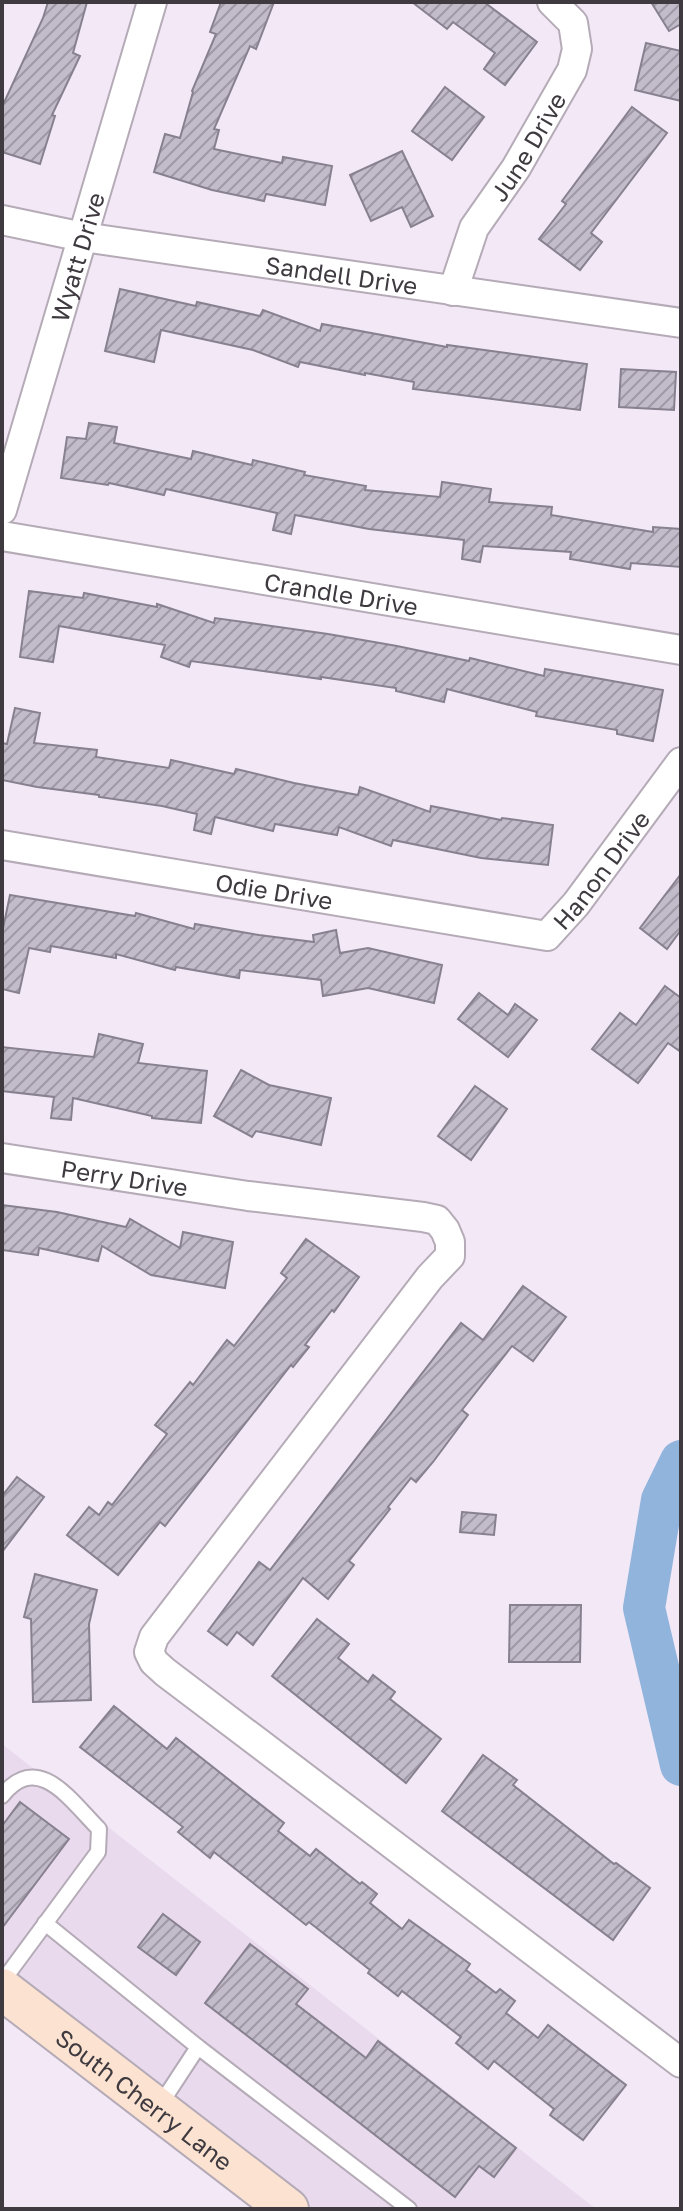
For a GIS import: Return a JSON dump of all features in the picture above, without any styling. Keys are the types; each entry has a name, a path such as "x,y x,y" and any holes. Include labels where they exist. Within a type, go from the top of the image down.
{"street":[{"name":"Wyatt Drive","path":"2,510 152,2"},
{"name":"June Drive","path":"453,291 474,228 516,168 572,70 577,49 573,23 552,2"},
{"name":"Sandell Drive","path":"2,220 83,237 681,323"},
{"name":"Crandle Drive","path":"2,536 681,650"},
{"name":"Hanon Drive","path":"547,936 576,904 681,762"},
{"name":"Odie Drive","path":"2,845 547,936"},
{"name":"Perry Drive","path":"2,1158 248,1196 423,1217 437,1220 445,1230 450,1242 450,1256 430,1277 154,1637 149,1652 154,1662 681,2063"},
{"name":"South Cherry Lane","path":"2,1989 288,2209"}],"lane":[{"path":"2,1796 13,1783 29,1777 49,1779 99,1829 98,1852 2,1982"},
{"path":"45,1923 198,2047 409,2209"},
{"path":"157,2109 198,2047"}],"shaded area":[{"path":"2,1744 596,2209 309,2209 2,1975"}],"building":[{"path":"48,2 87,2 73,53 80,56 52,115 55,116 40,164 2,152 2,107"},
{"path":"221,2 274,2 256,49 250,46 214,129 219,130 214,149 282,163 283,157 332,166 325,205 266,194 264,201 212,190 154,172 165,134 180,138 192,91 216,34 210,32"},
{"path":"412,2 484,2 537,42 505,85 484,69 495,53 453,22 447,29"},
{"path":"651,2 681,2 681,24 669,31"},
{"path":"646,43 681,51 681,101 635,90"},
{"path":"445,87 484,117 452,160 412,131"},
{"path":"632,107 667,133 591,233 602,242 580,270 539,239 566,204 562,201"},
{"path":"402,151 433,216 411,227 402,207 371,221 350,175"},
{"path":"120,289 260,316 263,310 320,331 322,324 447,347 587,364 580,410 413,389 414,382 300,362 298,367 253,350 161,330 154,362 105,351"},
{"path":"621,369 676,372 674,410 619,407"},
{"path":"89,423 117,427 114,443 191,459 193,451 252,465 253,460 305,472 304,475 366,486 365,490 440,497 442,482 491,489 489,502 552,507 551,515 653,532 653,527 681,529 681,567 631,563 630,569 570,559 571,552 483,546 480,562 462,559 464,540 369,529 295,515 291,534 273,530 277,513 166,489 164,495 109,483 61,478 67,437 86,439"},
{"path":"29,591 83,598 84,593 157,607 157,604 214,623 215,618 328,634 469,661 470,658 544,676 545,669 663,690 653,741 617,734 617,730 536,716 537,712 447,689 444,702 396,691 396,688 321,677 191,661 189,667 161,657 165,645 59,626 53,662 20,657"},
{"path":"15,708 40,713 34,743 97,750 96,757 169,768 171,760 234,774 236,769 358,795 360,787 430,812 431,806 501,820 553,825 548,865 481,858 393,840 391,846 339,827 337,835 275,824 273,831 215,817 211,834 194,830 197,814 2,780 2,743 7,744"},
{"path":"681,874 681,930 667,949 640,928"},
{"path":"10,895 135,916 136,913 194,929 195,924 314,942 313,935 336,930 340,953 368,948 442,965 434,1003 368,988 323,996 321,980 240,970 239,978 176,967 175,970 116,954 116,958 51,946 50,952 29,948 19,993 2,989 2,933"},
{"path":"665,986 681,998 681,1052 668,1043 638,1083 592,1049 620,1013 636,1025"},
{"path":"479,993 508,1015 515,1004 537,1020 508,1057 458,1019"},
{"path":"99,1034 143,1044 138,1063 207,1071 201,1123 152,1118 73,1098 71,1120 51,1118 54,1097 2,1091 2,1047 94,1057"},
{"path":"241,1070 269,1085 331,1098 321,1145 256,1131 252,1137 214,1116"},
{"path":"475,1086 507,1109 471,1160 438,1136"},
{"path":"2,1205 57,1212 126,1227 130,1219 180,1248 183,1232 233,1242 225,1288 151,1275 102,1246 98,1261 39,1248 38,1255 2,1250"},
{"path":"306,1239 359,1277 305,1345 309,1347 293,1367 291,1365 165,1526 160,1522 118,1575 67,1535 89,1507 99,1515 108,1502 112,1505 167,1434 155,1425 190,1382 193,1385 227,1340 234,1346 287,1278 281,1273"},
{"path":"523,1286 566,1317 533,1361 512,1346 462,1410 468,1415 433,1462 416,1482 411,1478 388,1507 390,1509 349,1561 354,1565 328,1599 303,1578 253,1645 237,1632 227,1645 208,1631 259,1562 270,1570 461,1323 483,1340"},
{"path":"17,1477 44,1497 2,1552 2,1496"},
{"path":"462,1512 496,1515 494,1535 460,1532"},
{"path":"35,1574 97,1590 89,1624 91,1700 33,1702 31,1619 24,1617"},
{"path":"510,1605 581,1605 580,1662 509,1662"},
{"path":"317,1619 349,1644 338,1658 368,1682 373,1675 395,1692 390,1699 441,1739 406,1783 272,1676"},
{"path":"114,1706 167,1749 176,1738 284,1823 278,1831 310,1856 316,1849 360,1884 362,1882 377,1894 370,1903 402,1929 409,1920 470,1964 466,1970 496,1993 500,1989 515,2001 506,2013 538,2038 548,2025 626,2085 583,2140 550,2115 554,2109 494,2061 488,2069 456,2043 461,2037 402,1991 398,1996 309,1922 306,1925 214,1852 210,1858 178,1832 183,1827 80,1747"},
{"path":"483,1755 517,1780 513,1785 614,1864 650,1888 613,1940 442,1811"},
{"path":"20,1802 69,1839 2,1928 2,1826"},
{"path":"163,1914 200,1942 176,1975 138,1947"},
{"path":"250,1944 308,1989 296,2004 366,2058 378,2041 516,2148 494,2177 479,2166 455,2197 205,2003"}],"waterway":[{"path":"681,1461 662,1500 644,1608 681,1765"}]}
